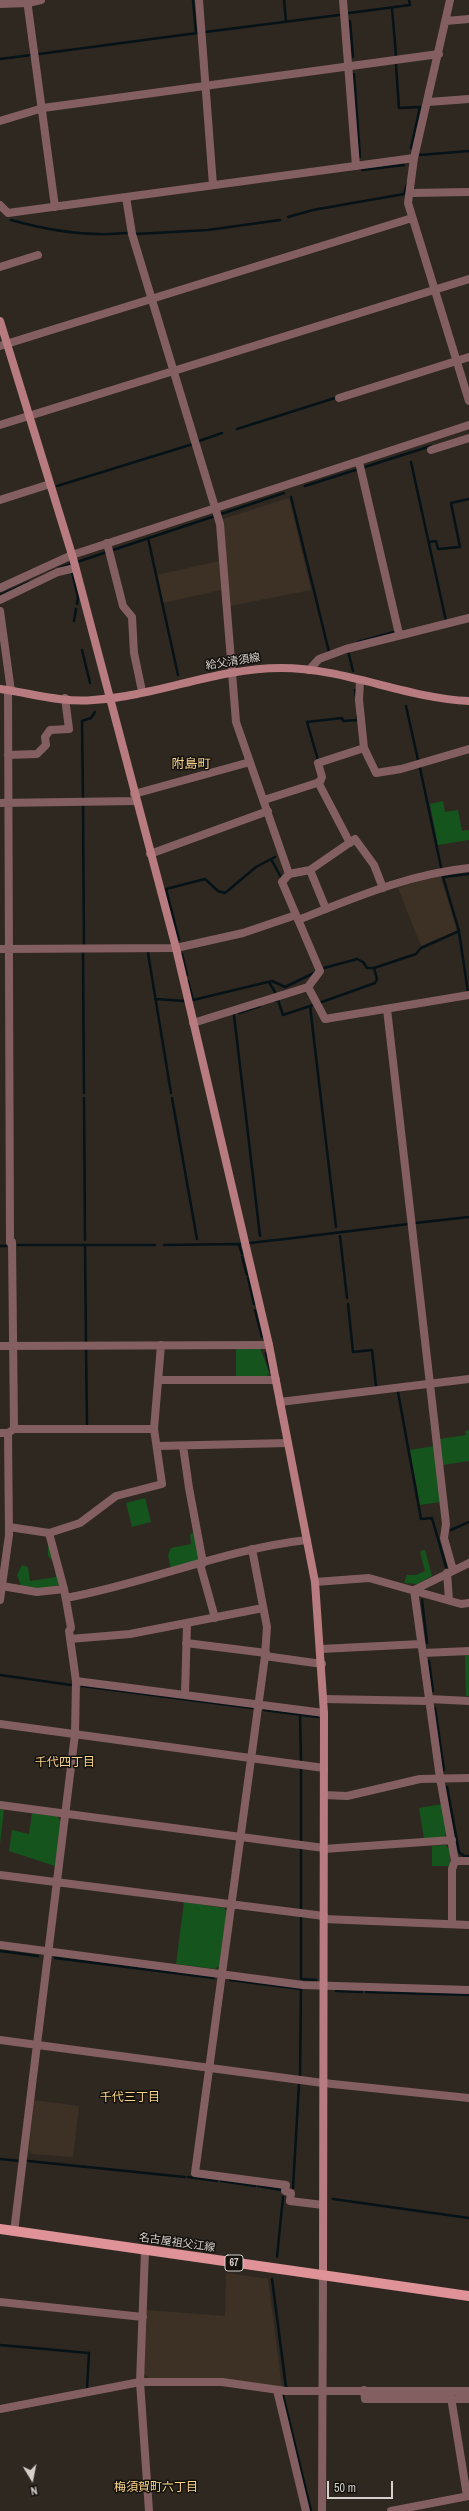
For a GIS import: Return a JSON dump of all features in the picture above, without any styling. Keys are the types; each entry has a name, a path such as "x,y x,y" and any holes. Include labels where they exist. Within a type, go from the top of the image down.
{"main road":[{"name":"名古屋祖父江線","path":"0,2229 145,2251 469,2296"}],"street":[{"path":"0,4 41,0"},
{"path":"199,0 213,185"},
{"path":"343,0 356,166"},
{"path":"450,0 439,54 414,158 408,202 469,401"},
{"path":"27,2 43,108 55,207"},
{"path":"446,21 469,19"},
{"path":"0,121 43,108 439,54"},
{"path":"428,102 469,99"},
{"path":"0,205 8,213 414,158"},
{"path":"410,193 469,192"},
{"path":"126,197 132,234 219,520 236,722 289,874"},
{"path":"4,345 412,218"},
{"path":"0,267 38,255"},
{"path":"0,425 469,279"},
{"path":"0,321 4,345 29,416 74,562 108,699 176,948 269,1345 315,1582 324,1698 322,2511"},
{"path":"339,398 469,357"},
{"path":"0,588 216,510 360,466 469,425"},
{"path":"431,450 469,438"},
{"path":"360,466 399,634"},
{"path":"0,500 50,484"},
{"path":"109,548 123,606 132,617 134,653 142,691"},
{"path":"0,600 58,572 74,562"},
{"path":"0,611 7,690 8,755 4,803 4,949 13,1346 7,1431 9,1527 0,1599"},
{"path":"309,670 319,659 346,649 399,634 469,618"},
{"name":"給父清須線","path":"7,690 92,701 108,699 231,672 260,668 309,670 412,694 469,701"},
{"path":"360,681 359,700 364,748 376,773 401,769 469,749"},
{"path":"8,755 37,754 46,745 46,736 50,730 69,729 65,698"},
{"path":"264,800 318,782 322,777 318,763 364,748"},
{"path":"4,803 135,798 250,762"},
{"path":"318,782 350,843"},
{"path":"150,854 268,811"},
{"path":"193,1023 308,987 320,971 282,882 289,874 310,870 355,839 374,865 383,888"},
{"path":"4,949 176,948 243,933 326,909 383,888 438,871 469,868"},
{"path":"310,870 326,909"},
{"path":"308,987 325,1019 469,995"},
{"path":"387,1009 446,1524 444,1538 450,1572 448,1600"},
{"path":"9,1527 49,1533 80,1523 116,1496 162,1484 154,1429 161,1345"},
{"path":"0,1346 269,1345"},
{"path":"280,1402 469,1379"},
{"path":"159,1380 276,1380"},
{"path":"7,1431 154,1429"},
{"path":"157,1446 288,1443"},
{"path":"183,1446 202,1564 215,1618"},
{"path":"14,2232 25,2156 47,1951 75,1734 76,1681 66,1598 49,1533"},
{"path":"66,1598 101,1592 269,1544 307,1540"},
{"path":"252,1549 267,1627 266,1655 195,2173 286,2185 285,2192 291,2193 290,2201 323,2206"},
{"path":"414,1590 469,1563"},
{"path":"315,1582 361,1577 448,1600 469,1603"},
{"path":"2,1586 37,1592 64,1589"},
{"path":"414,1590 440,1778 455,1861 452,1869 452,1924"},
{"path":"70,1638 130,1634 263,1608"},
{"path":"185,1695 187,1624"},
{"path":"186,1643 322,1664"},
{"path":"321,1649 421,1644"},
{"path":"423,1653 469,1651"},
{"path":"76,1681 324,1713"},
{"path":"324,1698 469,1701"},
{"path":"0,1724 324,1768"},
{"path":"324,1796 347,1796 420,1779 469,1778"},
{"path":"0,1805 324,1848 452,1840"},
{"path":"455,1861 469,1861"},
{"path":"0,1875 232,1904 324,1918 469,1925"},
{"path":"0,1945 324,1986 469,1990"},
{"path":"0,2040 323,2083 469,2098"},
{"path":"145,2251 140,2382 149,2511"},
{"path":"0,2302 143,2317"},
{"path":"0,2409 140,2382 222,2382 277,2390 364,2390 453,2395 469,2399"},
{"path":"277,2390 306,2511"},
{"path":"453,2395 469,2391"},
{"path":"453,2395 469,2472"},
{"path":"391,2511 468,2496 453,2395"}],"shaded area":[{"path":"289,498 311,590 230,606 223,519"},
{"path":"219,561 221,590 163,603 157,575"},
{"path":"440,875 457,931 421,946 398,888"},
{"path":"34,2100 79,2106 73,2157 32,2154 29,2150"},
{"path":"226,2273 268,2279 282,2387 149,2378 144,2374 147,2310 225,2316"}],"green space":[{"path":"443,801 445,812 458,810 462,831 469,830 469,840 438,845 430,804"},
{"path":"260,1348 269,1372 268,1377 236,1377 236,1349"},
{"path":"469,1430 469,1461 443,1465 439,1439 466,1435 465,1431"},
{"path":"434,1446 440,1502 420,1505 410,1450"},
{"path":"145,1498 151,1522 132,1527 126,1503"},
{"path":"195,1533 201,1560 171,1569 168,1555 171,1548 191,1544 190,1534"},
{"path":"48,1545 50,1545 60,1585 40,1589 21,1586 17,1575 22,1565 28,1567 30,1581 56,1577 54,1562 48,1556"},
{"path":"425,1550 432,1576 417,1584 404,1583 407,1575 416,1575 425,1571 420,1552"},
{"path":"465,1655 469,1655 469,1696 466,1696"},
{"path":"442,1804 447,1833 444,1837 424,1839 419,1808"},
{"path":"0,1809 4,1810 0,1844"},
{"path":"32,1813 57,1816 61,1822 55,1866 9,1851 12,1830 29,1834"},
{"path":"445,1845 450,1849 450,1866 432,1866 432,1846"},
{"path":"184,1902 224,1908 227,1912 219,1966 215,1969 176,1964"}],"waterway":[{"path":"193,0 196,33"},
{"path":"284,0 286,21"},
{"path":"349,13 410,5 409,0"},
{"path":"392,8 396,55"},
{"path":"205,32 339,15"},
{"path":"350,21 353,57"},
{"path":"39,54 197,33"},
{"path":"0,59 31,55"},
{"path":"396,65 399,108 420,107 411,148"},
{"path":"354,74 360,157"},
{"path":"420,155 469,151"},
{"path":"362,170 404,165"},
{"path":"288,217 313,210 404,194 407,184"},
{"path":"11,220 54,230 83,234 127,233"},
{"path":"136,234 208,230 280,220"},
{"path":"237,429 335,398"},
{"path":"199,441 222,433"},
{"path":"57,486 193,444"},
{"path":"305,486 431,446"},
{"path":"411,462 446,621"},
{"path":"59,568 284,493"},
{"path":"291,497 329,652"},
{"path":"429,542 436,541 438,549 460,547 451,503 469,499"},
{"path":"148,538 178,675"},
{"path":"72,572 78,597 77,604"},
{"path":"0,595 29,582"},
{"path":"74,621 76,609"},
{"path":"358,642 394,632"},
{"path":"82,650 90,683"},
{"path":"348,651 353,671"},
{"path":"355,690 356,696"},
{"path":"406,706 418,760"},
{"path":"83,798 82,721 91,718 95,712"},
{"path":"318,760 307,722 342,718 343,721 358,720 357,717"},
{"path":"420,768 441,867"},
{"path":"83,806 84,945"},
{"path":"179,940 166,889 205,879 218,891 225,893 256,867 275,857"},
{"path":"271,859 282,879"},
{"path":"324,968 357,959 363,962 367,968 374,968 416,954 421,948 459,931 443,877 469,874"},
{"path":"459,932 468,992"},
{"path":"83,953 84,1093"},
{"path":"148,953 171,1093"},
{"path":"182,954 187,975"},
{"path":"319,1003 375,983 377,979 374,968"},
{"path":"188,981 193,1000 272,981 285,987 316,972"},
{"path":"269,982 275,992"},
{"path":"155,999 184,1001"},
{"path":"276,1001 278,1000 283,1015 313,1005"},
{"path":"239,1013 260,1006"},
{"path":"310,1006 336,1227"},
{"path":"234,1015 260,1236"},
{"path":"84,1098 85,1240"},
{"path":"172,1098 197,1239"},
{"path":"415,1223 469,1217"},
{"path":"277,1240 408,1224"},
{"path":"340,1236 347,1298"},
{"path":"250,1243 275,1240"},
{"path":"164,1245 240,1244"},
{"path":"18,1245 155,1245"},
{"path":"85,1245 86,1342"},
{"path":"239,1245 242,1254"},
{"path":"0,1246 6,1246"},
{"path":"242,1257 247,1275"},
{"path":"248,1278 254,1304"},
{"path":"348,1304 353,1352 372,1350 376,1386"},
{"path":"255,1310 262,1337"},
{"path":"86,1349 87,1424"},
{"path":"266,1353 270,1370"},
{"path":"398,1392 421,1519 432,1518 446,1567"},
{"path":"451,1530 469,1522"},
{"path":"422,1600 427,1643"},
{"path":"429,1661 433,1691"},
{"path":"0,1675 71,1685"},
{"path":"82,1686 252,1708"},
{"path":"435,1708 444,1770"},
{"path":"264,1710 318,1717"},
{"path":"300,1714 301,1761"},
{"path":"301,1769 301,1841"},
{"path":"447,1787 459,1852 464,1856 469,1856"},
{"path":"301,1849 301,1910"},
{"path":"301,1918 301,1979 316,1980"},
{"path":"0,1951 38,1956"},
{"path":"55,1958 214,1978"},
{"path":"230,1980 301,1989 300,2075"},
{"path":"336,1991 362,1992"},
{"path":"366,1992 469,1995"},
{"path":"293,2188 299,2084"},
{"path":"0,2159 20,2161"},
{"path":"28,2161 185,2177"},
{"path":"188,2177 217,2181"},
{"path":"221,2181 255,2186"},
{"path":"258,2186 281,2190"},
{"path":"277,2257 283,2197"},
{"path":"333,2199 469,2218"},
{"path":"272,2279 286,2387"},
{"path":"0,2345 89,2353 87,2389"},
{"path":"283,2395 311,2511"}],"district":[{"name":"附島町","path":"191,765"},
{"name":"千代四丁目","path":"65,1763"},
{"name":"千代三丁目","path":"130,2098"},
{"name":"梅須賀町六丁目","path":"156,2488"}]}
